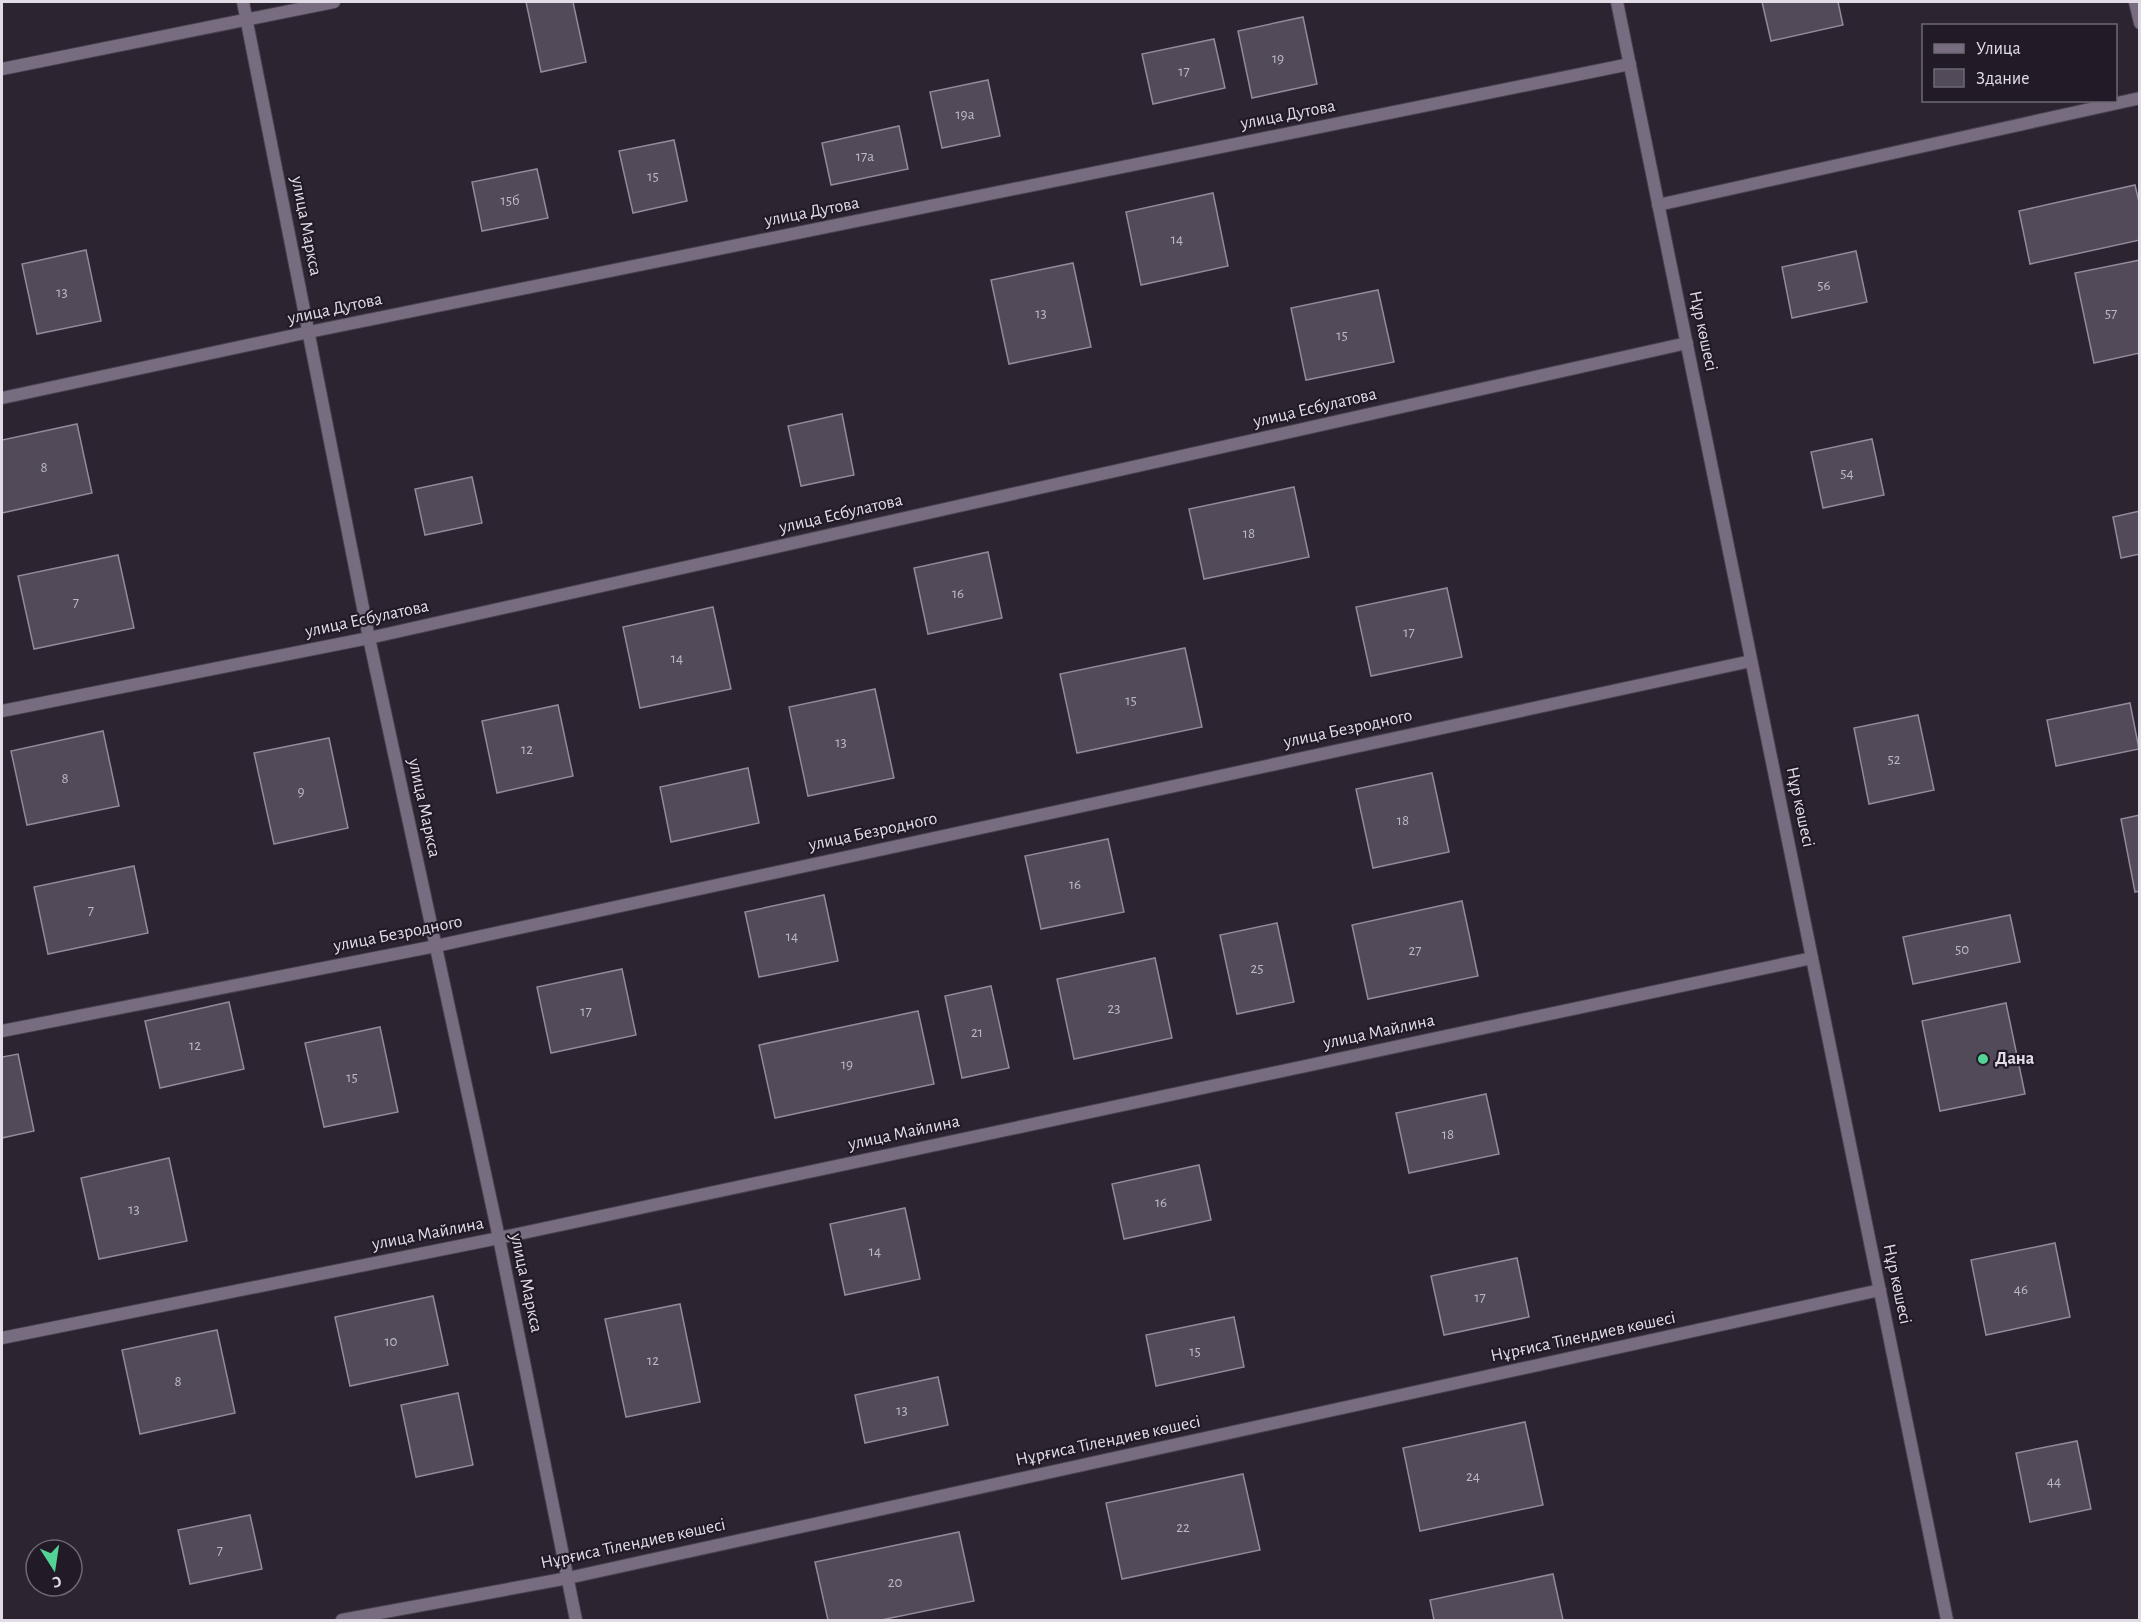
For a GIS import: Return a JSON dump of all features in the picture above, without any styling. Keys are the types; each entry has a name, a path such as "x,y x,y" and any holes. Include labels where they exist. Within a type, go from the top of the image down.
{"street":[{"name":"улица Маркса","path":"243,2 369,638 499,1238 576,1620"},
{"path":"2,69 334,2"},
{"name":"Нұр көшесі","path":"1617,2 1947,1620"},
{"path":"2135,2 2139,23"},
{"name":"улица Дутова","path":"2,398 309,332 1630,64"},
{"path":"1658,205 2139,98"},
{"name":"улица Есбулатова","path":"2,711 369,638 1687,343"},
{"name":"улица Безродного","path":"2,1031 436,946 1751,660"},
{"name":"улица Майлина","path":"2,1338 499,1238 1812,958"},
{"name":"Нұрғиса Тілендиев көшесі","path":"342,1620 568,1578 1880,1290"}],"building":[{"path":"526,2 573,2 586,62 541,72"},
{"path":"1762,2 1838,2 1843,25 1771,41"},
{"path":"1303,17 1317,84 1252,98 1238,31"},
{"path":"1214,39 1225,88 1153,104 1142,54"},
{"path":"988,80 1000,136 942,148 930,92"},
{"path":"899,126 908,169 831,185 822,143"},
{"path":"674,140 687,201 633,213 619,151"},
{"path":"537,169 548,218 482,231 472,182"},
{"path":"2135,185 2140,206 2140,240 2030,264 2019,211"},
{"path":"1213,193 1228,266 1141,285 1126,212"},
{"path":"86,250 101,321 37,334 22,264"},
{"path":"1856,251 1867,302 1792,318 1782,267"},
{"path":"2140,260 2140,353 2094,363 2075,273"},
{"path":"1073,263 1091,347 1009,364 991,280"},
{"path":"1378,290 1394,362 1306,380 1291,308"},
{"path":"842,414 854,475 801,486 788,426"},
{"path":"77,424 92,493 2,513 2,440"},
{"path":"1872,439 1884,495 1823,508 1811,452"},
{"path":"472,477 482,523 425,535 415,489"},
{"path":"1294,487 1309,557 1204,579 1189,509"},
{"path":"2140,511 2140,554 2121,558 2113,517"},
{"path":"988,552 1002,618 928,634 914,568"},
{"path":"118,555 134,628 34,649 18,576"},
{"path":"1447,588 1462,657 1371,676 1356,607"},
{"path":"713,607 731,689 640,708 623,627"},
{"path":"1185,648 1202,727 1077,753 1060,674"},
{"path":"875,689 894,778 808,796 789,707"},
{"path":"2130,703 2139,749 2056,766 2047,720"},
{"path":"558,705 573,776 497,793 482,721"},
{"path":"1918,715 1934,790 1869,804 1854,728"},
{"path":"103,731 119,806 27,825 11,751"},
{"path":"329,738 348,828 274,844 254,753"},
{"path":"748,768 759,823 671,842 660,787"},
{"path":"1432,773 1449,852 1373,868 1356,789"},
{"path":"2140,815 2140,891 2135,892 2121,819"},
{"path":"1108,839 1124,912 1041,929 1025,856"},
{"path":"134,866 148,933 48,954 34,887"},
{"path":"824,895 838,961 759,977 745,912"},
{"path":"1462,901 1478,976 1368,999 1352,925"},
{"path":"2010,915 2020,962 1913,984 1903,937"},
{"path":"1277,923 1294,1002 1237,1014 1220,935"},
{"path":"1155,958 1172,1038 1074,1059 1057,979"},
{"path":"622,969 636,1035 551,1053 537,987"},
{"path":"991,986 1009,1068 962,1078 945,996"},
{"path":"229,1002 244,1069 160,1088 145,1021"},
{"path":"2006,1003 2025,1094 1940,1111 1922,1021"},
{"path":"918,1011 934,1084 775,1118 759,1045"},
{"path":"380,1027 398,1112 324,1127 305,1043"},
{"path":"18,1054 34,1131 2,1138 2,1057"},
{"path":"1486,1094 1499,1154 1409,1173 1396,1113"},
{"path":"169,1158 187,1241 99,1259 81,1178"},
{"path":"1199,1165 1211,1220 1124,1239 1112,1184"},
{"path":"905,1208 920,1279 845,1295 830,1224"},
{"path":"2055,1243 2070,1317 1986,1335 1971,1260"},
{"path":"1517,1258 1529,1317 1444,1335 1431,1276"},
{"path":"433,1296 448,1365 350,1386 335,1317"},
{"path":"680,1304 700,1402 626,1417 605,1319"},
{"path":"1234,1317 1244,1367 1156,1386 1146,1335"},
{"path":"217,1330 235,1413 140,1434 122,1350"},
{"path":"938,1377 948,1425 865,1443 855,1395"},
{"path":"458,1393 473,1465 416,1477 401,1405"},
{"path":"1525,1422 1543,1505 1420,1531 1403,1448"},
{"path":"2077,1441 2091,1509 2030,1522 2016,1453"},
{"path":"1243,1474 1260,1550 1122,1579 1106,1503"},
{"path":"250,1515 262,1569 190,1584 178,1530"},
{"path":"959,1532 974,1601 881,1620 828,1620 815,1562"},
{"path":"1553,1574 1563,1620 1434,1620 1430,1600"}],"place":[{"name":"Дана","path":"1983,1059"}]}
